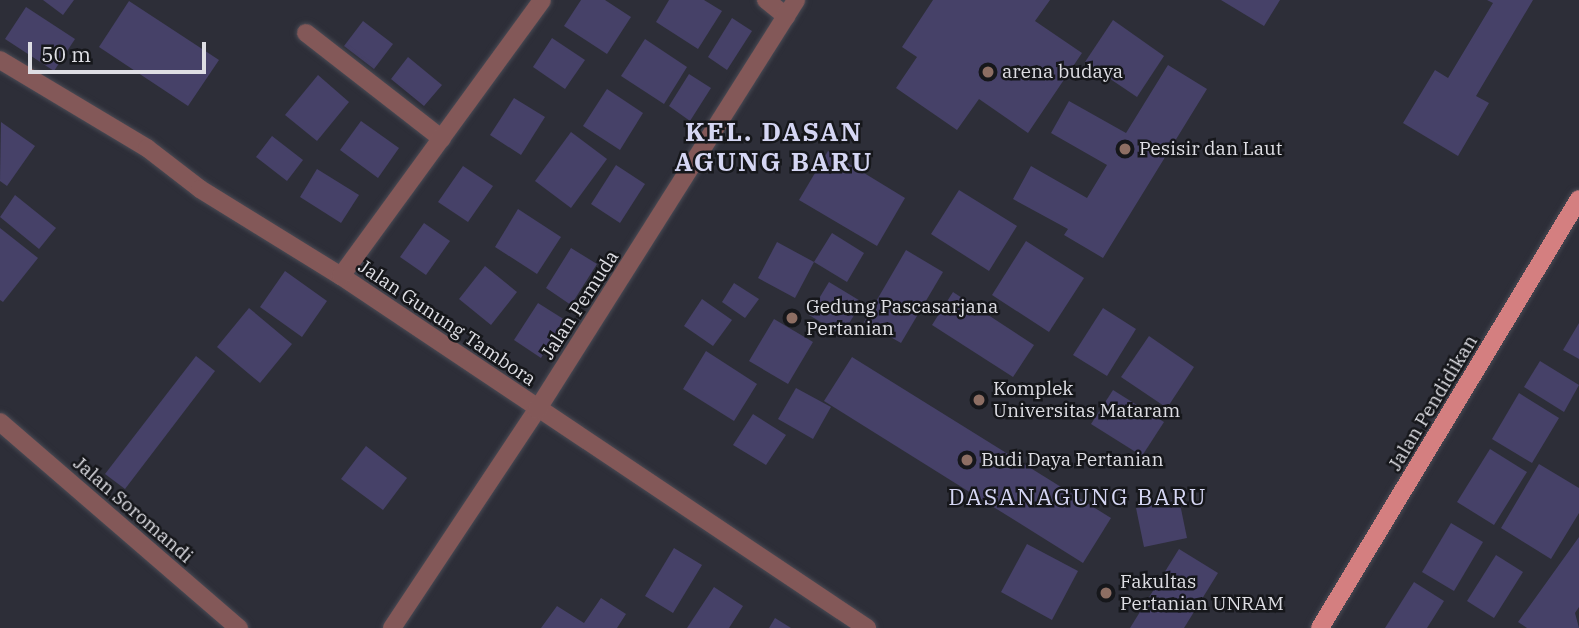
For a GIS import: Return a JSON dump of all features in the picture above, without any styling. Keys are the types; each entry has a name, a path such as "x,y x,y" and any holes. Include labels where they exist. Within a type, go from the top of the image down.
{"main road":[{"name":"Jalan Pendidikan","path":"1320,628 1579,199"}],"street":[{"path":"341,276 542,0"},
{"path":"766,0 786,16"},
{"name":"Jalan Pemuda","path":"392,628 537,410 796,0"},
{"path":"306,33 442,139"},
{"name":"Jalan Gunung Tambora","path":"0,60 147,148 212,198 341,276 537,410 867,628"},
{"name":"Jalan Soromandi","path":"0,422 239,628"}],"building":[{"path":"43,0 74,0 63,15"},
{"path":"581,0 605,0 631,17 607,54 564,26"},
{"path":"669,0 704,0 722,11 698,49 656,22"},
{"name":"arena budaya","path":"933,0 1050,0 1035,21 1082,53 1028,133 979,99 957,130 896,88 917,57 902,47"},
{"path":"1221,0 1280,0 1264,26"},
{"path":"1487,0 1533,0 1476,96 1489,103 1458,156 1403,123 1435,70 1448,78 1493,3"},
{"path":"129,1 219,60 188,106 99,47"},
{"path":"26,7 75,39 54,71 5,39"},
{"path":"732,18 752,31 727,70 708,57"},
{"path":"1113,20 1164,56 1137,97 1085,62"},
{"path":"363,21 393,44 374,69 344,46"},
{"path":"552,38 585,60 565,89 533,67"},
{"path":"645,39 687,67 664,104 621,76"},
{"path":"408,57 442,85 424,106 391,79"},
{"name":"Pesisir dan Laut","path":"1168,65 1207,89 1103,258 1064,235 1068,229 1013,199 1031,166 1087,198 1107,165 1051,133 1069,101 1126,133"},
{"path":"689,74 711,88 690,121 669,106"},
{"path":"318,75 349,102 317,141 285,115"},
{"path":"607,89 643,113 620,150 583,126"},
{"path":"514,98 545,117 521,155 490,135"},
{"path":"361,121 399,148 378,178 340,150"},
{"path":"1,122 35,146 7,186 0,181"},
{"path":"571,132 607,159 571,208 535,181"},
{"path":"272,136 303,160 287,181 256,157"},
{"path":"828,151 905,198 877,246 799,200"},
{"path":"616,165 645,184 620,223 591,204"},
{"path":"463,166 493,186 468,222 438,202"},
{"path":"317,169 359,195 341,223 300,197"},
{"path":"959,190 1017,226 989,271 931,234"},
{"path":"15,195 56,228 39,249 0,217"},
{"path":"518,209 561,237 537,274 495,247"},
{"path":"424,223 450,241 426,275 400,257"},
{"path":"0,228 38,258 3,302 0,300"},
{"path":"832,233 864,253 847,282 814,262"},
{"path":"1026,241 1084,278 1049,332 992,295"},
{"path":"777,242 814,262 795,298 758,278"},
{"path":"571,248 597,264 571,305 546,288"},
{"path":"906,250 943,272 901,343 864,322"},
{"path":"485,266 517,292 491,325 459,299"},
{"path":"285,271 327,301 302,337 260,307"},
{"path":"829,282 862,302 842,335 809,315"},
{"path":"734,283 759,299 745,318 722,302"},
{"path":"953,292 1034,345 1013,377 932,325"},
{"path":"702,299 732,320 713,346 684,326"},
{"path":"538,303 565,320 541,358 514,340"},
{"path":"249,308 292,344 260,383 217,347"},
{"path":"1103,308 1136,329 1107,376 1073,355"},
{"path":"774,319 813,342 788,384 749,361"},
{"path":"1579,323 1579,359 1563,350"},
{"path":"1149,336 1194,367 1167,408 1121,377"},
{"path":"706,351 757,384 734,421 683,389"},
{"path":"196,356 215,371 125,489 105,474"},
{"name":"Budi Daya Pertanian","path":"852,357 1111,518 1083,563 824,401"},
{"path":"1540,361 1579,385 1564,412 1524,387"},
{"path":"796,388 831,407 813,439 778,419"},
{"path":"1113,390 1164,422 1142,456 1091,424"},
{"path":"1519,393 1559,418 1532,463 1492,439"},
{"path":"753,414 786,435 766,465 733,445"},
{"path":"366,446 407,478 383,510 341,479"},
{"path":"1490,449 1527,472 1494,525 1457,502"},
{"path":"1539,464 1579,488 1579,513 1551,559 1501,528"},
{"path":"1179,499 1187,538 1144,547 1136,508"},
{"path":"1451,523 1483,542 1454,591 1422,572"},
{"path":"1579,537 1579,607 1575,613 1579,628 1527,628 1518,622"},
{"path":"1027,544 1078,571 1052,620 1001,592"},
{"path":"674,548 702,565 673,613 645,596"},
{"path":"1179,549 1218,573 1184,628 1130,628"},
{"path":"1496,555 1523,572 1494,618 1467,601"},
{"path":"1414,582 1444,601 1427,628 1385,628"},
{"path":"714,587 743,606 729,628 687,628"},
{"path":"601,598 626,614 617,628 541,628 557,606 584,623"},
{"path":"775,618 791,628 769,628"}],"place":[{"name":"arena budaya","path":"988,72"},
{"name":"Pesisir dan Laut","path":"1125,149"},
{"name":"Gedung Pascasarjana Pertanian","path":"792,318"},
{"name":"Komplek Universitas Mataram","path":"979,400"},
{"name":"Budi Daya Pertanian","path":"967,460"},
{"name":"Fakultas Pertanian UNRAM","path":"1106,593"}],"district":[{"name":"KEL. DASAN AGUNG BARU","path":"774,147"},
{"name":"DASANAGUNG BARU","path":"1078,496"}]}
